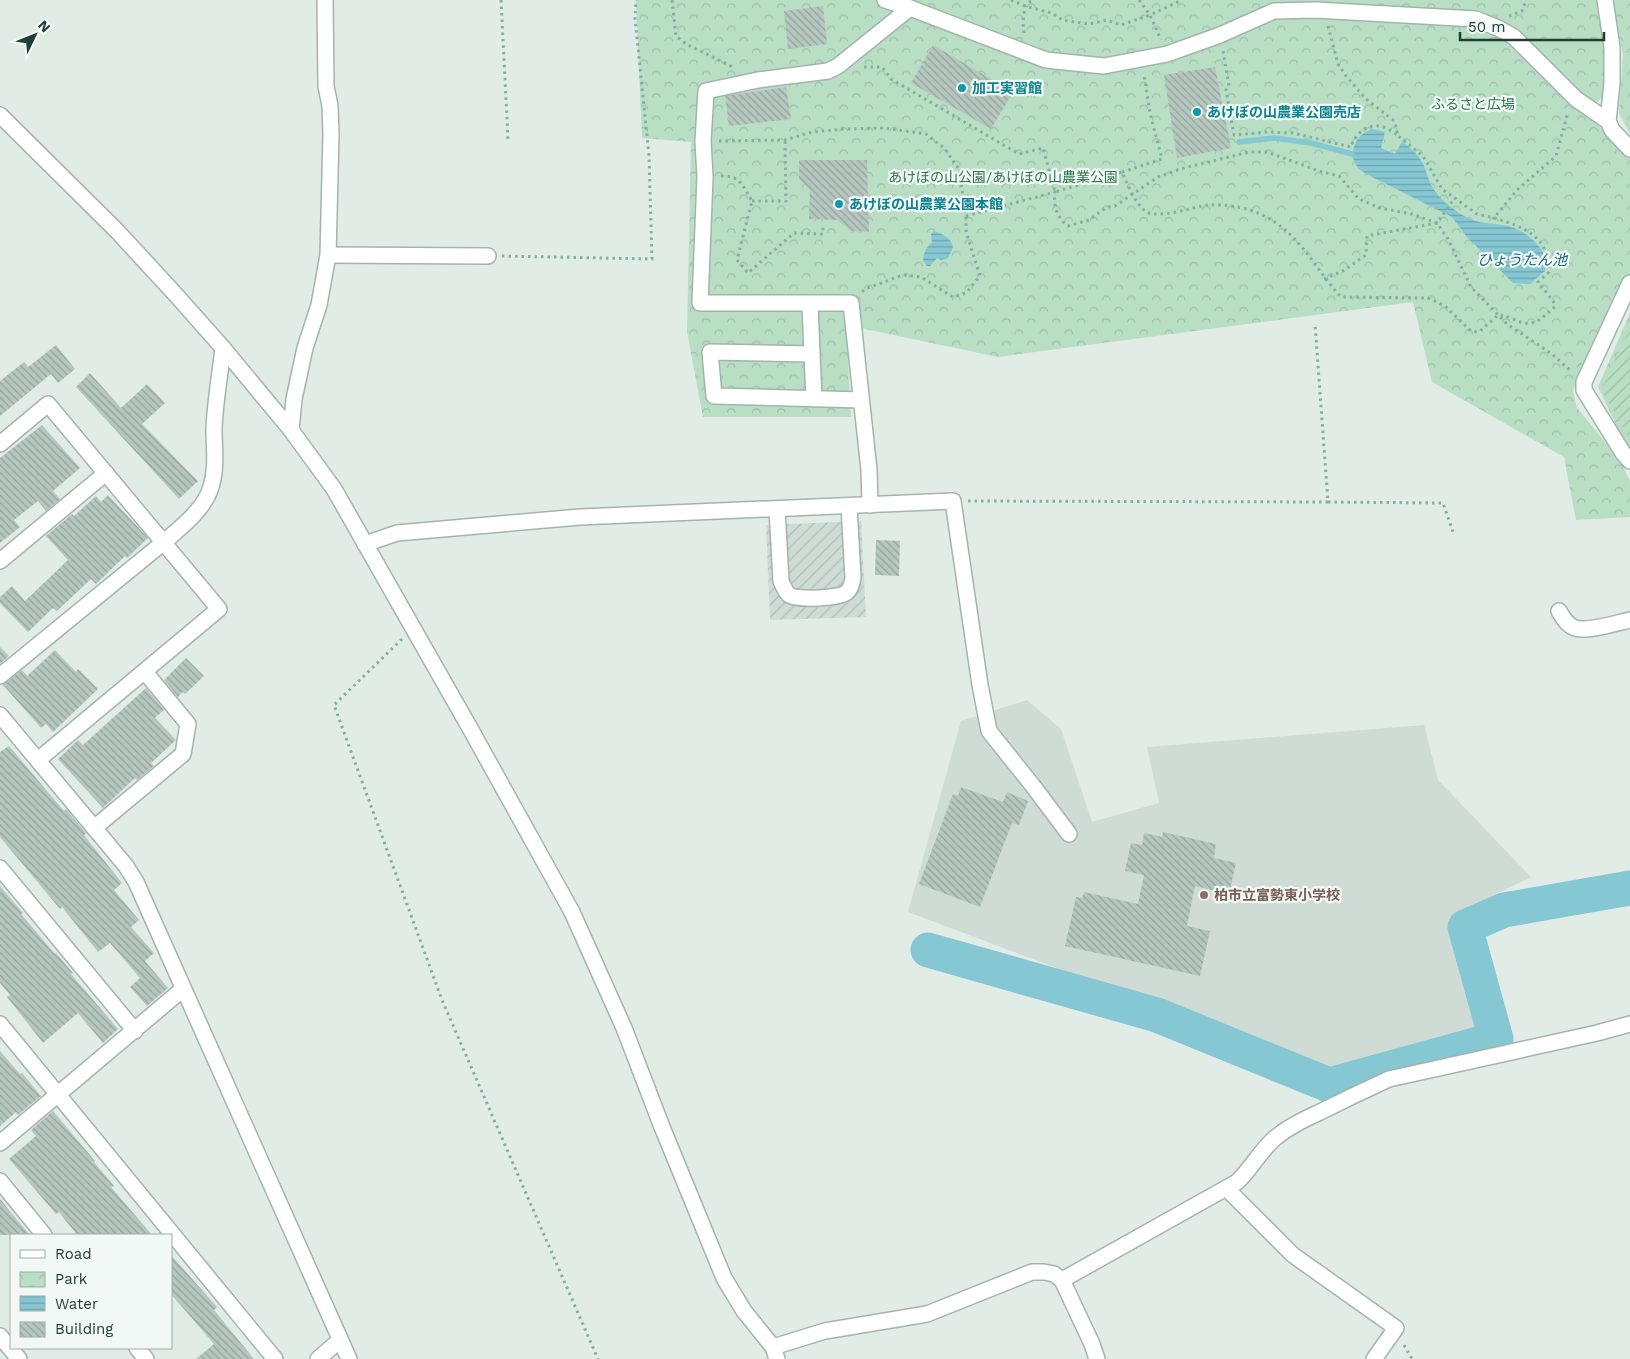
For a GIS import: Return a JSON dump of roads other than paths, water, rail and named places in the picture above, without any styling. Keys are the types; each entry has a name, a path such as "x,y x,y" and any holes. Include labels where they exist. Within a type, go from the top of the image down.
{"street":[{"path":"291,430 294,400 303,357 319,305 328,255 331,125 326,86 325,0"},
{"path":"885,0 1026,54 1046,60 1104,66 1167,54 1220,36 1274,11 1327,11 1476,19 1514,37 1576,99 1608,121"},
{"path":"1605,0 1612,47 1612,83 1608,121 1612,130 1630,149"},
{"path":"870,505 869,470 851,304 700,303 705,177 703,141 706,91 758,80 828,71 838,66 910,8"},
{"path":"0,115 118,232 223,348 291,430 334,489 572,912 624,1028 724,1278 744,1311 775,1353 825,1331 927,1314 1032,1272 1044,1272 1054,1274 1062,1280 1092,1344 1097,1359"},
{"path":"328,255 488,256"},
{"path":"1630,283 1584,382 1584,390 1623,453 1630,461"},
{"path":"810,304 814,399"},
{"path":"0,676 164,542 204,502 212,487 215,465 214,427 223,348"},
{"path":"812,354 710,352 714,396 861,400"},
{"path":"0,444 48,404 219,609 38,760"},
{"path":"0,561 106,473"},
{"path":"365,544 397,533 483,525 580,518 953,501 980,685 990,731 1069,834"},
{"path":"777,509 784,590 797,598 838,596 846,593 851,587 853,578 849,506"},
{"path":"1559,611 1564,620 1574,628 1588,629 1630,620"},
{"path":"94,828 184,754 188,724 144,672"},
{"path":"0,714 126,866 136,882 349,1359"},
{"path":"0,868 136,1031"},
{"path":"0,1143 183,990"},
{"path":"0,1024 275,1359"},
{"path":"1062,1280 1237,1182 1274,1139 1291,1126 1358,1092 1389,1079 1630,1024"},
{"path":"0,1181 43,1234"},
{"path":"1226,1188 1293,1255 1396,1328 1374,1359"},
{"path":"0,1336 10,1348"},
{"path":"318,1359 340,1340"},
{"path":"11,1349 19,1359"},
{"path":"138,1349 146,1359"}],"water":[{"name":"ひょうたん池","path":"1372,129 1385,132 1381,148 1395,154 1402,142 1414,152 1423,164 1434,190 1454,210 1473,220 1507,226 1525,233 1544,254 1545,271 1530,284 1513,283 1466,236 1452,217 1366,174 1357,167 1352,156 1354,147 1360,136"},
{"path":"934,231 946,237 953,247 948,258 941,260 937,258 930,266 927,266 923,257 932,242 931,234"}],"waterway":[{"path":"1239,142 1275,138 1311,143 1352,154"},
{"path":"928,950 1157,1015 1329,1085 1496,1039 1465,927 1504,910 1630,888"}],"place":[{"name":"加工実習館","path":"962,88"},
{"name":"あけぼの山農業公園売店","path":"1197,112"},
{"name":"あけぼの山農業公園本館","path":"839,204"},
{"name":"柏市立富勢東小学校","path":"1204,895"}],"park label":[{"name":"ふるさと広場","path":"1473,104"},
{"name":"あけぼの山公園/あけぼの山農業公園","path":"1003,177"}]}
